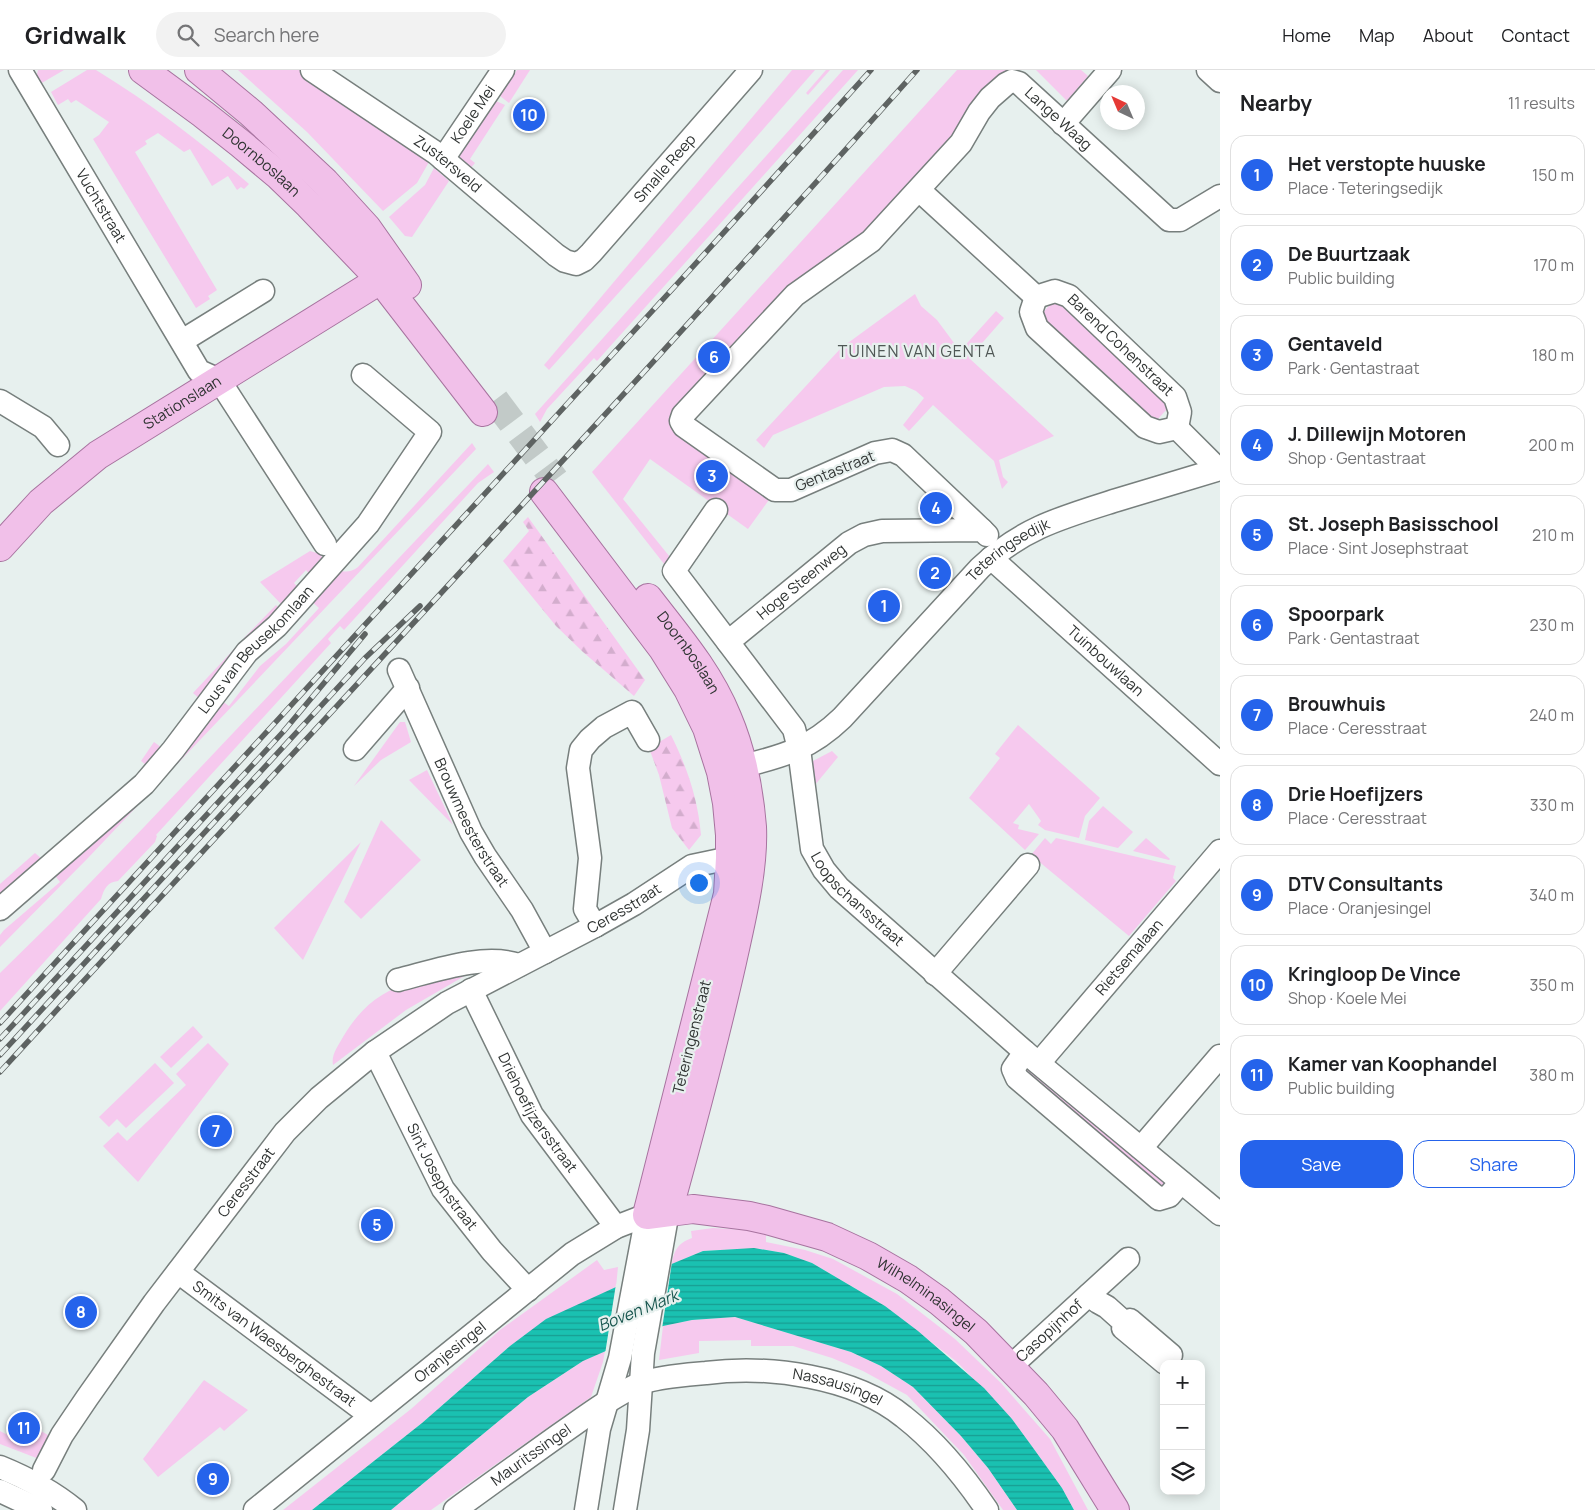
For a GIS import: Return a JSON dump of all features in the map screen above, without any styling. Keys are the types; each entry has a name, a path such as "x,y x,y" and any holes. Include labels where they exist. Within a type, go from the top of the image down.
{"main road":[{"name":"Doornboslaan","path":"143,70 203,114 278,175 382,268 489,406"},
{"name":"Doornboslaan","path":"199,70 252,114 308,165 368,228 382,268"},
{"name":"Stationslaan","path":"1,540 30,491 87,441 209,375 382,268"},
{"name":"Doornboslaan","path":"549,486 701,666 716,692 728,718 744,766 752,829 740,857 729,824 721,772 707,728 688,689 663,649 549,486"},
{"name":"Teteringenstraat","path":"657,1213 715,1037 742,917 740,857"},
{"name":"Wilhelminasingel","path":"657,1213 693,1209 749,1216 827,1236 868,1256 924,1290 976,1332 1010,1366 1064,1429 1115,1510"}],"street":[{"name":"Vuchtstraat","path":"20,70 182,342 209,375 325,544"},
{"name":"Zustersveld","path":"312,70 443,159 556,255 564,261 576,264"},
{"name":"Koele Mei","path":"443,159 503,70"},
{"name":"Smalle Reep","path":"576,264 584,260 591,253 751,70"},
{"path":"1063,124 1110,70"},
{"path":"1208,70 1220,81"},
{"name":"Lange Waag","path":"919,190 961,143 979,112 990,98 1012,81 1019,83 1169,220 1180,220 1220,196"},
{"path":"919,190 1036,297 1031,312 1037,328 1145,427 1160,432 1177,428 1219,469"},
{"name":"Gentastraat","path":"919,190 871,240 795,296 683,415 681,421 684,426 775,490 791,490 875,453 892,450 903,455 982,530"},
{"path":"182,342 263,291"},
{"name":"Barend Cohenstraat","path":"1036,297 1054,291 1069,296 1175,397 1180,412 1177,428"},
{"name":"Lous van Beusekomlaan","path":"0,909 144,784 173,750 247,652 277,626 368,524 430,432 363,375"},
{"path":"0,401 43,427 58,445"},
{"name":"Teteringsedijk","path":"744,766 781,757 799,749 827,732 971,577 996,553 1025,534 1050,522 1219,469"},
{"path":"716,510 674,571 794,729 799,749"},
{"path":"982,530 996,553"},
{"name":"Hoge Steenweg","path":"728,642 850,543 864,535 882,531 982,530"},
{"name":"Tuinbouwlaan","path":"996,553 1220,764"},
{"name":"Brouwmeesterstraat","path":"355,749 403,679 471,832 522,910 545,952"},
{"path":"596,926 585,909 590,858 578,768 581,750 590,738 604,727 632,712 648,740"},
{"name":"Loopschansstraat","path":"799,749 812,849 824,870 839,888 1032,1058 1220,1214"},
{"name":"Rietsemalaan","path":"1032,1058 1220,851"},
{"name":"Ceresstraat","path":"44,1470 62,1435 86,1398 178,1272 285,1132 319,1098 375,1052 447,1003 596,926 692,866 740,857"},
{"path":"935,974 1028,865"},
{"path":"398,980 478,961 519,965"},
{"name":"Driehoefijzersstraat","path":"471,990 532,1116 616,1227"},
{"name":"Sint Josephstraat","path":"375,1052 443,1189 492,1251 528,1290"},
{"path":"1142,1148 1220,1056"},
{"path":"1032,1058 1013,1069 1017,1078 1159,1199 1165,1199 1169,1196 1181,1182"},
{"path":"625,1510 638,1430 643,1353 659,1262 657,1213"},
{"path":"586,1510 599,1429 620,1358 636,1268 657,1213"},
{"name":"Oranjesingel","path":"254,1510 579,1249 616,1227 657,1213"},
{"name":"Casopijnhof","path":"1010,1366 1128,1259"},
{"name":"Smits van Waesberghestraat","path":"178,1272 371,1416"},
{"name":"Casopijnhof","path":"1089,1295 1107,1307 1126,1324"},
{"name":"Nassausingel","path":"608,1401 641,1383 716,1371 766,1371 805,1375 860,1392 883,1403 910,1422 953,1466 987,1510"},
{"name":"Mauritssingel","path":"455,1510 608,1401"},
{"path":"0,1467 37,1484 62,1499 75,1510"},
{"path":"0,1491 41,1510"}],"green space":[{"path":"38,70 64,70 40,84 36,78"},
{"path":"87,70 96,70 155,109 194,138 249,184 244,189 241,187 237,190 228,176 212,186 190,149 184,152 158,133 145,141 147,144 135,152 217,290 208,296 210,299 196,308 93,139 99,135 109,122 76,100 71,103 68,99 58,105 51,92"},
{"path":"238,70 302,70 429,158 429,162 417,183 383,211 307,132"},
{"path":"517,70 530,70 509,103 500,96"},
{"path":"792,70 815,70 549,370 544,365"},
{"path":"826,70 830,70 808,95 806,93"},
{"path":"843,70 858,70 597,361 594,358 547,409 540,422 535,414"},
{"path":"957,70 1017,70 866,238 673,421 774,493 748,529 650,459 623,499 674,562 668,569 592,472"},
{"path":"1036,70 1081,70 1088,76 1067,101"},
{"path":"496,101 505,105 470,159 475,163 469,170 460,161 456,150 469,140"},
{"path":"434,168 449,181 412,237 405,236 389,217 425,185"},
{"path":"915,294 921,306 937,320 960,351 996,311 1004,318 969,358 1054,436 999,460 1003,477 1008,482 1002,489 994,461 933,405 909,431 903,425 924,398 916,391 905,386 884,387 773,435 764,448 756,440 841,348"},
{"path":"1054,300 1065,300 1166,394 1168,408 1156,421 1143,419 1041,324 1041,315"},
{"path":"472,443 476,449 88,858 0,947 0,935 4,930 60,882 53,873 166,771 212,719 219,699 229,706 260,666 286,644 319,608 309,599 336,570 347,572 358,567"},
{"path":"488,464 494,472 478,483 344,630 340,626 328,639 331,643 156,835 155,842 118,881 106,887 101,899 0,1011 0,973 145,826"},
{"path":"528,517 645,680 634,696 556,626 503,561 529,531 523,522"},
{"path":"310,551 320,554 324,560 312,577 306,570 294,583 299,589 283,606 260,582"},
{"path":"276,605 281,610 248,641 244,638"},
{"path":"236,647 239,649 201,700 193,693"},
{"path":"400,722 405,722 411,742 381,760 354,786"},
{"path":"1018,725 1100,798 1085,816 1079,838 1045,830 1038,825 1041,821 1029,804 1013,823 1019,825 1018,829 1039,834 1025,850 969,798 1000,758 995,754"},
{"path":"671,735 691,784 700,822 701,835 689,850 672,828 659,775 649,748"},
{"path":"154,742 165,750 150,768 141,761"},
{"path":"832,751 838,757 815,785 812,780 813,761"},
{"path":"427,770 453,825 409,780"},
{"path":"1103,806 1133,832 1118,848 1085,840 1089,821"},
{"path":"381,820 421,860 361,919 344,902"},
{"path":"1045,838 1051,844 1056,838 1176,866 1173,878 1176,881 1129,936 1031,855"},
{"path":"1146,838 1170,859 1133,851"},
{"path":"361,842 303,960 274,928"},
{"path":"35,853 43,860 0,897 0,884"},
{"path":"480,967 406,1010 333,1065 335,1051 343,1037 356,1018 370,1003 402,985 438,975"},
{"path":"193,1026 203,1037 171,1068 160,1057"},
{"path":"208,1043 229,1064 138,1182 103,1146 118,1132 127,1141 186,1085 176,1074"},
{"path":"1027,1062 1169,1185 1164,1192 1020,1069"},
{"path":"155,1063 174,1083 126,1128 117,1119 109,1127 99,1117"},
{"path":"713,1228 746,1230 764,1234 766,1235 766,1242 805,1250 833,1259 897,1294 955,1339 1001,1383 1050,1439 1088,1510 1074,1510 1062,1488 1012,1419 957,1362 885,1306 812,1263 784,1253 754,1248 703,1251 672,1264 678,1248 683,1242 692,1238 691,1231"},
{"path":"597,1260 604,1270 618,1267 616,1287 583,1303 510,1346 422,1423 312,1510 283,1510 411,1409 500,1330"},
{"path":"735,1317 851,1352 881,1366 913,1387 961,1436 988,1468 1017,1510 1003,1510 964,1455 907,1395 863,1371 832,1358 793,1346 751,1346 751,1340 699,1341 699,1353 659,1360 663,1326 692,1320"},
{"path":"605,1351 591,1397 431,1510 391,1510 528,1397 583,1361"},
{"path":"204,1380 248,1410 224,1431 220,1427 158,1477 143,1459"},
{"path":"32,1426 48,1435 39,1459 0,1444 0,1431 23,1443"}],"water":[{"name":"Boven Mark","path":"754,1248 784,1253 812,1263 885,1306 918,1331 984,1388 1012,1419 1062,1488 1074,1510 1017,1510 988,1468 961,1436 913,1387 881,1366 851,1352 735,1317 692,1320 663,1326 583,1361 528,1397 391,1510 312,1510 422,1423 510,1346 546,1319 616,1287 703,1251"}],"pier":[{"path":"672,1262 662,1329 605,1354 616,1284"}],"tunnel":[{"path":"495,400 555,480"}],"railway":[{"path":"0,1023 871,70"},
{"path":"0,1072 575,448 917,70"},
{"path":"0,1055 365,658 420,606"},
{"path":"0,1039 283,732 365,634"}],"place":[{"name":"Kringloop De Vince","path":"529,115"},
{"name":"Spoorpark","path":"714,357"},
{"name":"Gentaveld","path":"712,476"},
{"name":"J. Dillewijn Motoren","path":"936,508"},
{"name":"De Buurtzaak","path":"935,573"},
{"name":"Het verstopte huuske","path":"884,606"},
{"name":"Brouwhuis","path":"216,1131"},
{"name":"St. Joseph Basisschool","path":"377,1225"},
{"name":"Drie Hoefijzers","path":"81,1312"},
{"name":"Kamer van Koophandel","path":"24,1428"},
{"name":"DTV Consultants","path":"213,1479"}],"district":[{"name":"TUINEN VAN GENTA","path":"917,351"}]}
